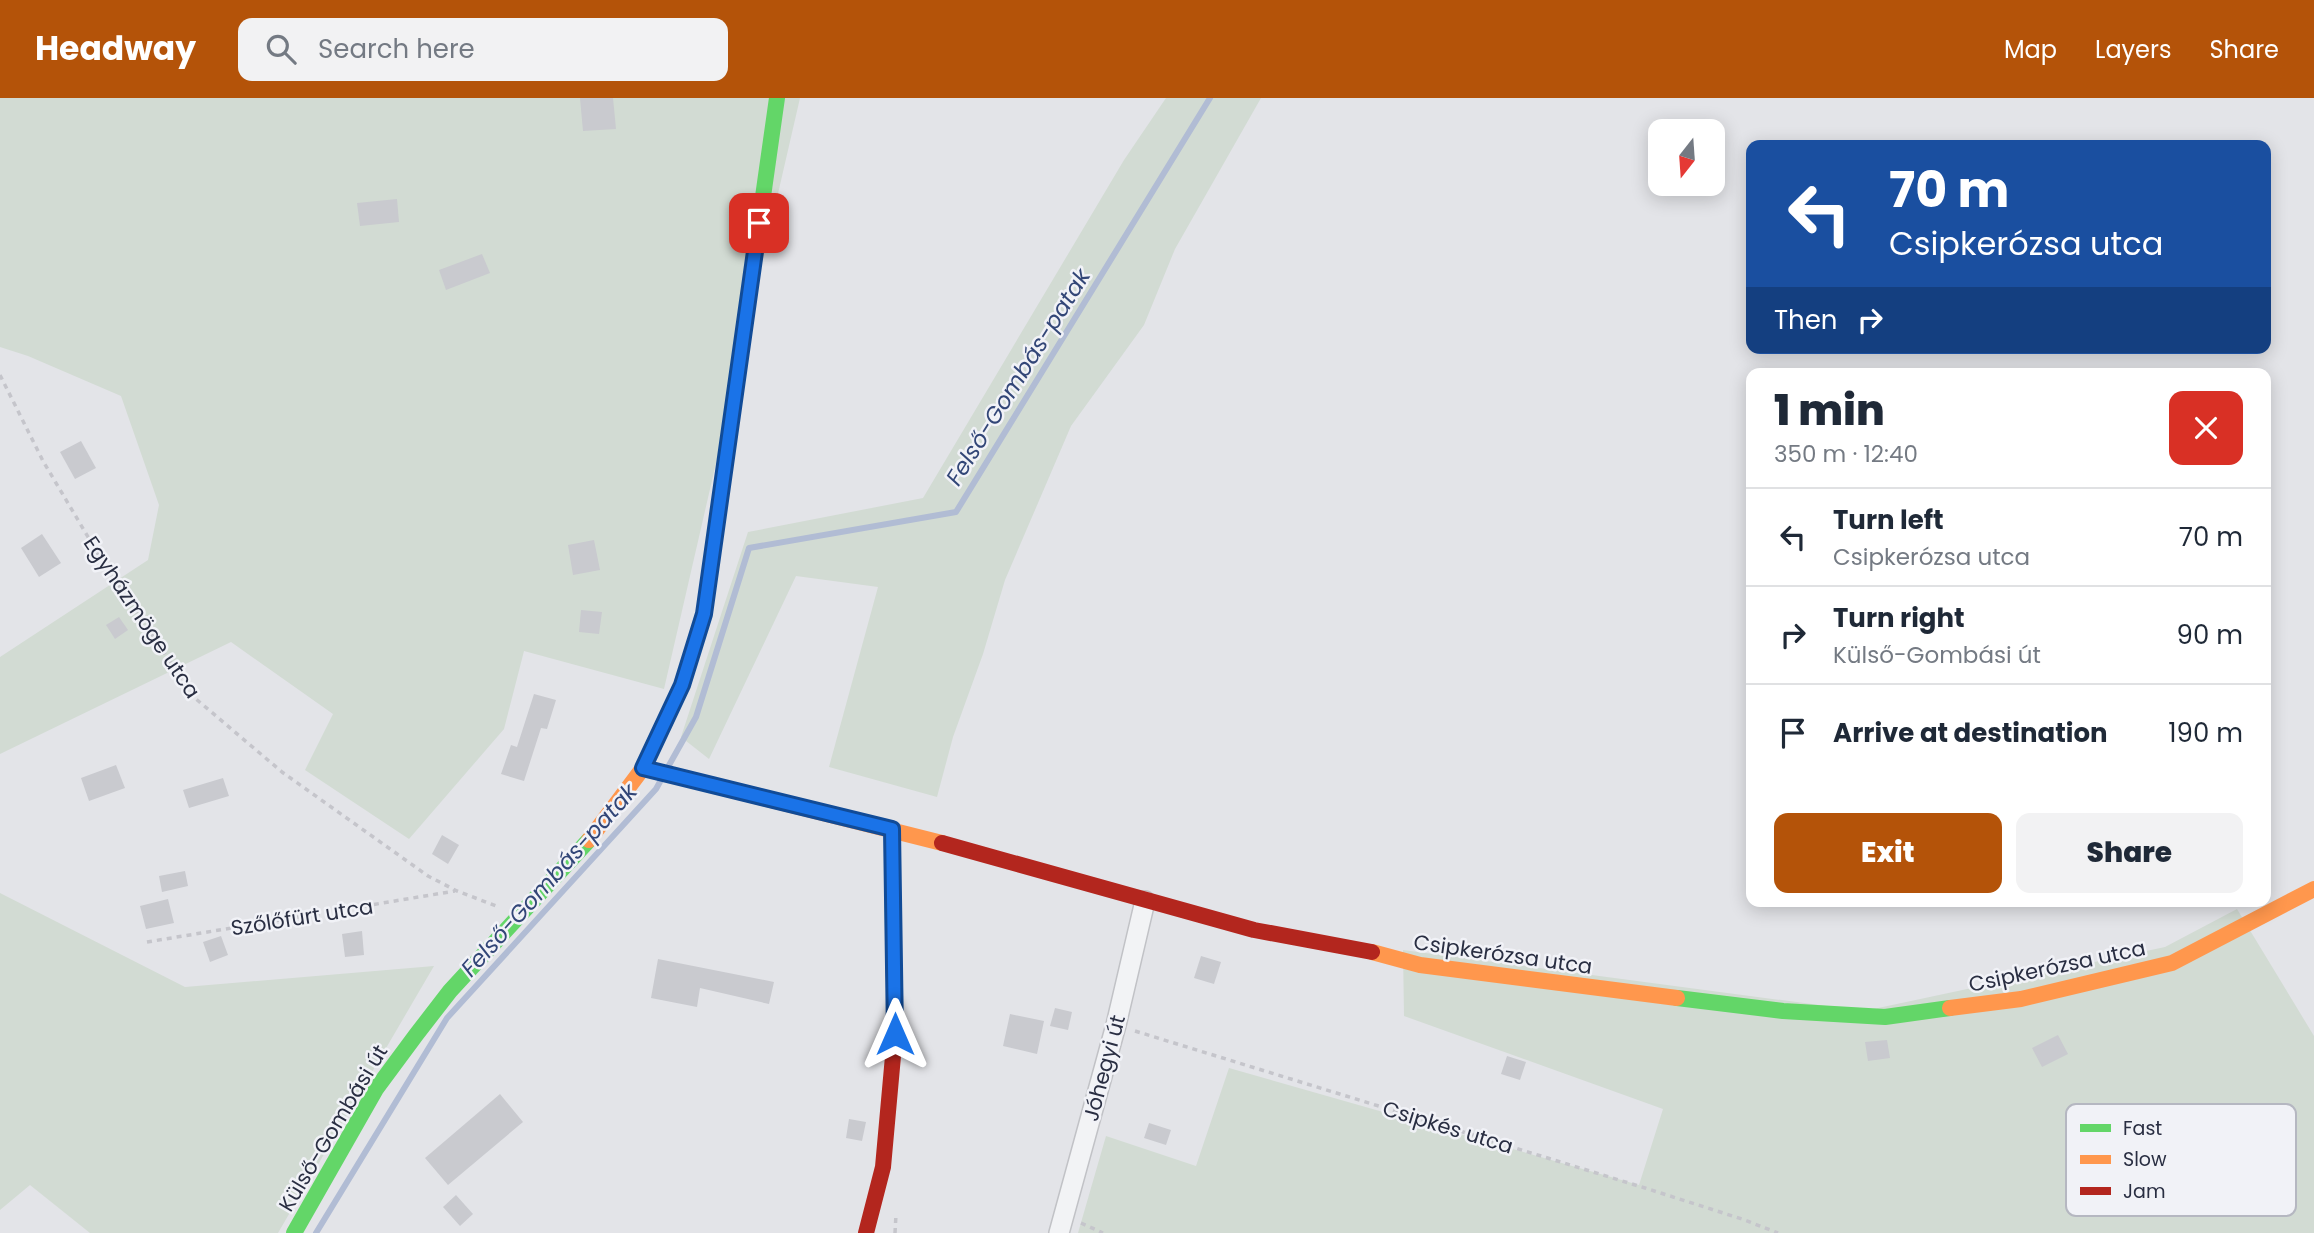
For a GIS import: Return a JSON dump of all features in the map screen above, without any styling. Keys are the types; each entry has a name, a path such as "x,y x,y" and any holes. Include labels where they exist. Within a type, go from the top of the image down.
{"street":[{"name":"Külső-Gombási út","path":"294,1233 376,1089 450,991 584,848 649,769 682,685 704,614 777,98"},
{"name":"Csipkerózsa utca","path":"649,769 892,829 1254,930 1365,950 1420,965 1783,1011 1885,1017 2021,999 2172,963 2314,888"},
{"path":"866,1233 883,1167 895,1034 892,829"},
{"name":"Jóhegyi út","path":"1059,1233 1116,1025 1145,901"}],"path":[{"name":"Egyházmöge utca","path":"0,375 43,461 107,569 196,699 282,772 428,876 457,891 521,915"},
{"name":"Szőlőfürt utca","path":"148,942 457,891"},
{"name":"Csipkés utca","path":"1116,1025 1645,1188 1778,1233"}],"shaded area":[{"path":"0,98 800,98 664,689 524,651 504,729 409,839 305,770 333,714 231,642 0,754 0,657 148,560 159,505 121,396 28,356 0,347"},
{"path":"1166,98 1261,98 1175,249 1144,325 1071,426 1005,580 983,654 953,737 937,797 829,767 878,587 796,576 709,759 681,737 748,532 923,498 1124,160"},
{"path":"0,893 185,987 434,966 278,1233 90,1233 30,1185 0,1210"},
{"path":"2237,909 2314,1036 2314,1233 1078,1233 1106,1136 1196,1166 1229,1068 1639,1185 1663,1109 1404,1016 1403,950 1864,1011 2165,947"}],"building":[{"path":"580,98 613,98 616,129 583,131"},
{"path":"397,199 399,222 360,226 357,203"},
{"path":"482,254 490,273 446,290 439,270"},
{"path":"81,441 96,468 75,479 60,452"},
{"path":"42,534 61,563 39,577 21,548"},
{"path":"594,540 600,570 573,575 568,545"},
{"path":"581,610 602,612 599,634 579,632"},
{"path":"119,617 128,630 115,639 106,625"},
{"path":"534,694 556,700 547,729 541,728 524,781 501,774 511,745 517,747"},
{"path":"116,765 125,788 89,801 81,778"},
{"path":"223,778 229,796 189,808 183,790"},
{"path":"442,835 459,845 448,864 432,854"},
{"path":"185,871 188,886 162,892 159,876"},
{"path":"168,899 174,923 146,929 140,906"},
{"path":"362,931 364,955 345,957 342,934"},
{"path":"221,936 228,955 210,962 203,942"},
{"path":"1201,956 1221,962 1214,984 1194,978"},
{"path":"658,959 774,982 769,1004 700,988 697,1007 651,998"},
{"path":"1055,1008 1072,1012 1068,1030 1050,1026"},
{"path":"1010,1014 1044,1021 1037,1054 1003,1046"},
{"path":"2058,1035 2068,1054 2042,1067 2032,1048"},
{"path":"1887,1040 1890,1058 1868,1061 1865,1042"},
{"path":"1507,1056 1526,1062 1520,1080 1501,1074"},
{"path":"500,1094 523,1122 448,1185 425,1158"},
{"path":"849,1119 866,1122 862,1141 846,1138"},
{"path":"1149,1123 1171,1130 1166,1145 1144,1138"},
{"path":"456,1195 473,1214 460,1226 443,1207"}],"waterway":[{"name":"Felső-Gombás-patak","path":"668,767 696,717 749,548 956,512 1210,98"},
{"name":"Felső-Gombás-patak","path":"316,1233 447,1018 656,789 661,780"}],"traffic: fast":[{"path":"709,577 777,98"},
{"path":"892,829 893,928"},
{"path":"294,1233 376,1089 416,1035 450,991 589,840"},
{"path":"1677,998 1783,1011 1885,1017 1950,1008"}],"traffic: slow":[{"path":"589,840 643,768 682,685 704,614 709,577"},
{"path":"643,768 942,843"},
{"path":"1950,1008 2021,999 2172,963 2314,889"},
{"path":"1372,952 1420,965 1677,998"}],"traffic: jam":[{"path":"942,843 1254,930 1372,952"},
{"path":"866,1233 883,1167 895,1034 893,928"}],"route":[{"path":"759,223 704,614 682,685 643,768 892,829 895,1034"}]}
